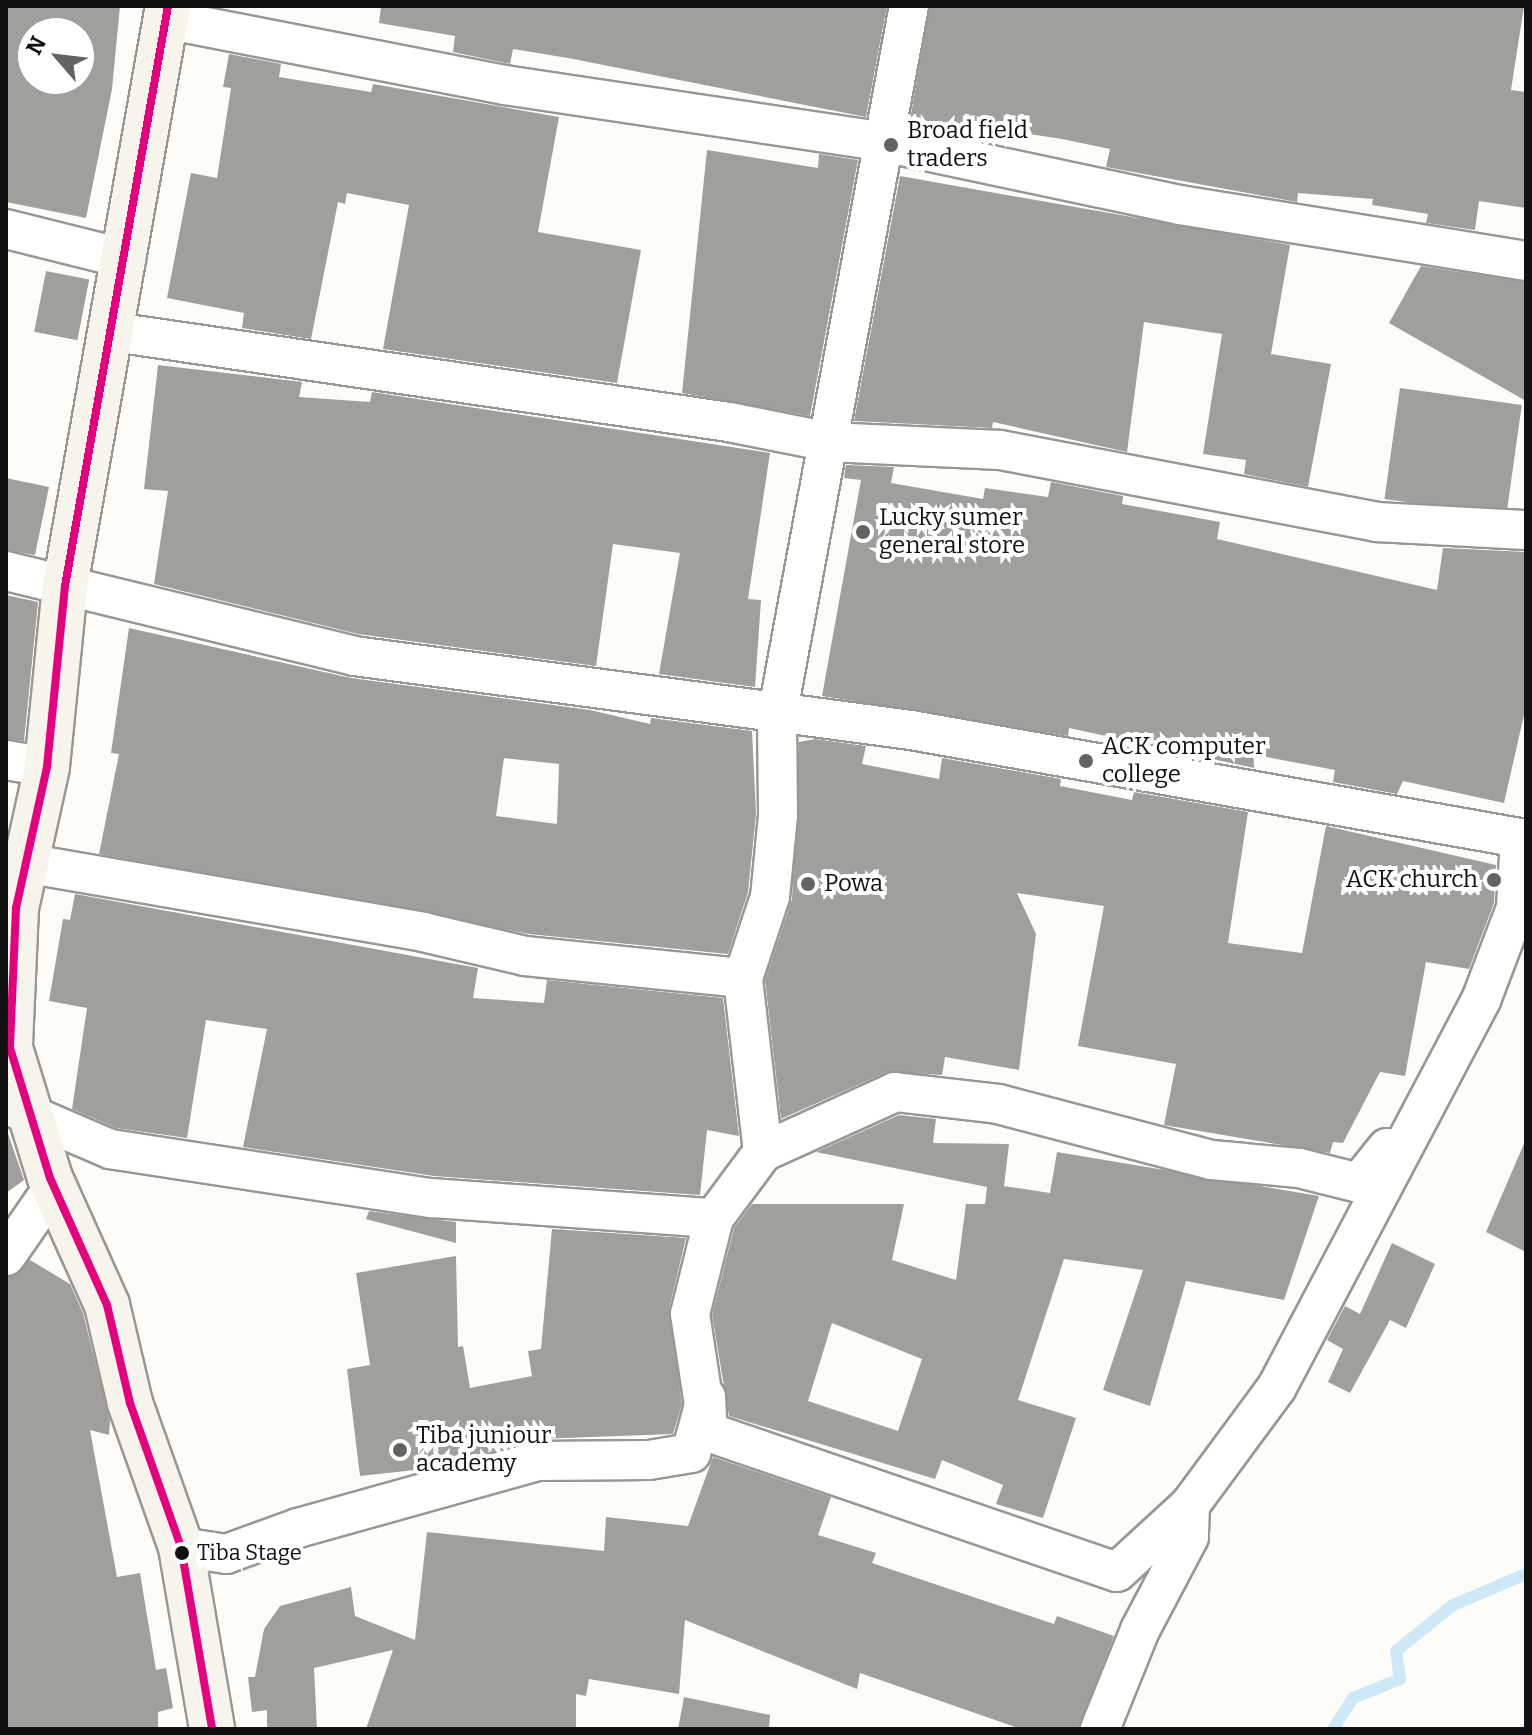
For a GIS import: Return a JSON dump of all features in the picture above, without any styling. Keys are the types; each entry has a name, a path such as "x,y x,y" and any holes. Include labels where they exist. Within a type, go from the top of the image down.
{"street":[{"path":"763,1152 743,978 770,897 778,815 777,716 829,442 879,141 909,6"},
{"path":"212,1729 181,1547 130,1403 107,1305 18,1111 10,1048 16,908 25,863 27,764 114,332 166,12 505,85 879,141 1180,205 1526,261"},
{"path":"6,229 126,259"},
{"path":"114,332 729,422 829,442 1000,450 1377,522 1526,530"},
{"path":"6,571 354,656 777,716 911,730 1523,827 1521,909 1481,1000 1422,1104 1277,1387 1190,1505 1117,1572 706,1419"},
{"path":"25,863 423,932 525,956 743,978"},
{"path":"181,1547 226,1554 298,1528 538,1461 649,1460 691,1453 706,1419 690,1314 714,1218 763,1152 895,1092 998,1104 1212,1160 1299,1168 1359,1183 1422,1104"},
{"path":"18,1111 110,1149 432,1198 714,1218"},
{"path":"6,1256 44,1201"},
{"path":"1100,1729 1140,1630 1189,1537 1190,1505"}],"building":[{"path":"6,6 120,6 112,89 86,218 6,202"},
{"path":"381,6 887,6 866,117 513,49 510,64 453,52 455,36 379,23"},
{"path":"930,6 1524,6 1511,90 1526,92 1526,208 1479,201 1475,230 1426,223 1428,214 1372,205 1373,199 1298,193 1297,202 1106,167 1110,149 1062,139 977,126 976,134 909,125"},
{"path":"229,54 281,64 279,77 371,92 373,84 559,117 538,232 641,250 617,383 383,349 409,205 347,193 345,204 338,202 311,339 242,328 244,313 167,298 191,173 217,178 231,88 223,87"},
{"path":"707,150 818,168 819,154 858,160 810,416 682,393"},
{"path":"900,176 1290,245 1271,354 1331,364 1308,487 1244,474 1246,460 1203,454 1222,334 1144,322 1127,452 993,422 992,428 854,421"},
{"path":"1421,266 1526,282 1526,401 1389,323"},
{"path":"46,271 89,279 77,340 34,332"},
{"path":"158,365 302,382 299,397 370,402 372,392 770,453 748,599 761,600 755,687 659,674 680,553 613,544 596,666 358,634 154,584 168,491 144,489"},
{"path":"1400,388 1522,405 1506,516 1384,499"},
{"path":"846,465 894,467 891,483 983,499 985,488 1048,497 1051,482 1123,496 1122,504 1220,522 1217,539 1437,590 1443,548 1526,552 1526,706 1504,803 1403,781 1397,794 1333,782 1335,770 1256,755 1254,768 1069,728 1068,736 822,696 861,480 844,478"},
{"path":"6,478 49,487 35,555 6,550"},
{"path":"6,595 38,602 24,741 6,739"},
{"path":"129,628 351,678 590,710 650,724 651,718 752,731 756,814 748,892 728,954 529,934 99,854 119,754 111,753","holes":["504,758 559,764 557,824 496,816"]},
{"path":"815,739 866,746 862,764 939,779 942,758 1061,779 1060,786 1132,800 1134,792 1248,812 1228,943 1302,953 1326,826 1496,865 1494,903 1469,969 1426,962 1405,1076 1380,1072 1343,1143 1333,1142 1330,1153 1164,1125 1176,1064 1078,1046 1104,906 1017,893 1036,934 1019,1070 945,1057 942,1075 887,1072 781,1119 765,980 792,899 799,742"},
{"path":"75,894 478,968 473,998 544,1003 547,980 723,998 739,1136 707,1130 700,1195 434,1176 243,1147 267,1029 206,1020 187,1138 116,1128 72,1109 87,1008 49,1001 63,919 70,920"},
{"path":"899,1115 936,1119 933,1143 1009,1144 1004,1186 1050,1193 1057,1152 1319,1196 1284,1300 1186,1281 1150,1406 1103,1390 1143,1270 1064,1259 1018,1400 1076,1418 1043,1518 996,1504 1003,1485 942,1460 935,1479 729,1416 712,1315 734,1228 752,1204 904,1204 892,1260 956,1280 966,1204 985,1204 987,1187 816,1152","holes":["832,1323 922,1359 898,1431 808,1401"]},
{"path":"6,1128 24,1180 6,1193"},
{"path":"1526,1139 1526,1252 1486,1232"},
{"path":"369,1211 456,1222 456,1243 366,1219"},
{"path":"552,1229 686,1238 669,1309 682,1404 673,1434 537,1439 433,1468 360,1476 347,1369 370,1365 356,1273 456,1256 458,1347 463,1346 470,1388 532,1376 528,1351 541,1349"},
{"path":"1392,1243 1435,1264 1406,1328 1390,1320 1350,1393 1328,1382 1343,1349 1327,1340 1345,1306 1360,1314"},
{"path":"30,1260 70,1284 83,1313 110,1421 109,1435 90,1430 117,1577 140,1573 156,1670 166,1668 173,1708 158,1712 158,1729 6,1729 6,1278"},
{"path":"713,1457 831,1497 818,1535 876,1553 872,1563 1054,1624 1057,1616 1114,1636 1078,1729 1021,1729 860,1673 857,1689 685,1620 679,1694 589,1679 586,1696 576,1694 576,1729 366,1729 393,1650 314,1668 317,1729 267,1729 267,1710 252,1712 248,1677 255,1677 264,1629 280,1606 351,1587 355,1616 415,1640 427,1532 604,1551 606,1517 688,1526"},
{"path":"684,1697 770,1715 769,1729 678,1729"}],"waterway":[{"path":"1333,1729 1353,1698 1400,1679 1396,1651 1453,1605 1526,1574"}],"transit line":[{"path":"168,6 65,586 47,767 16,908 10,1048 50,1178 107,1305 130,1403 181,1547 212,1729"}],"place":[{"name":"Broad field traders","path":"891,145"},
{"name":"Lucky sumer general store","path":"863,532"},
{"name":"ACK computer college","path":"1086,761"},
{"name":"ACK church","path":"1494,880"},
{"name":"Powa","path":"808,884"},
{"name":"Tiba juniour academy","path":"400,1450"},
{"name":"Tiba Stage","path":"182,1553"}]}
